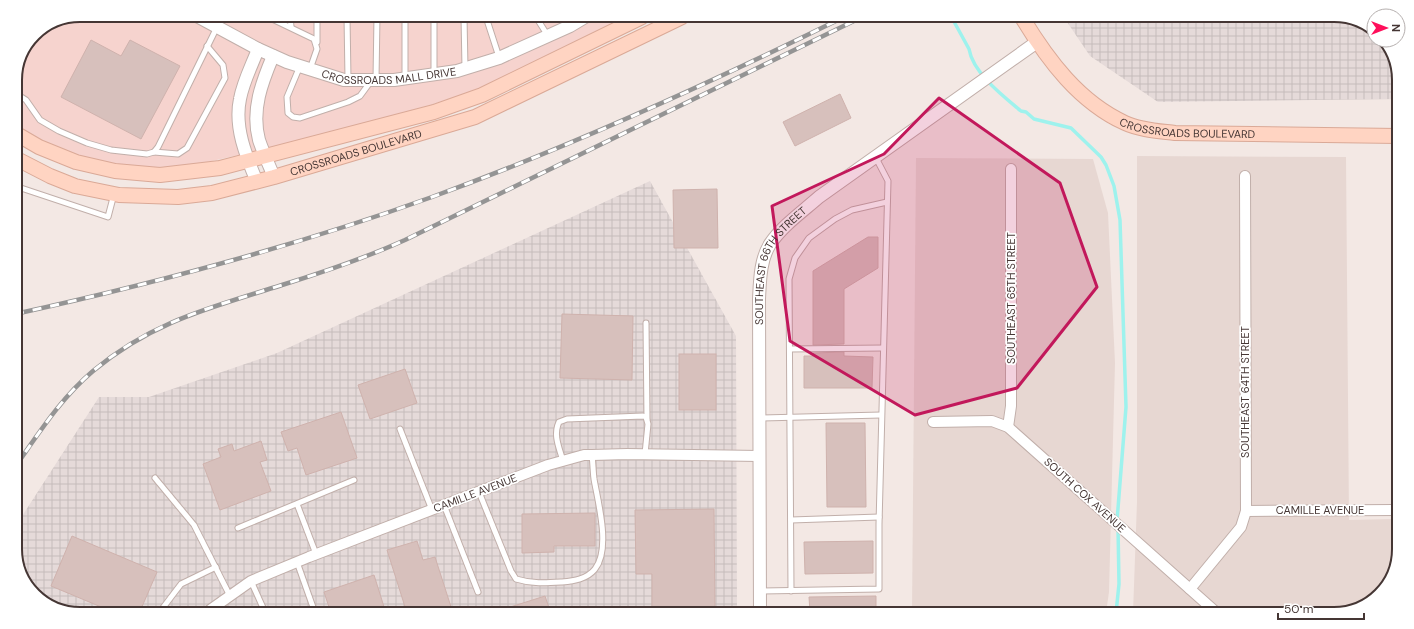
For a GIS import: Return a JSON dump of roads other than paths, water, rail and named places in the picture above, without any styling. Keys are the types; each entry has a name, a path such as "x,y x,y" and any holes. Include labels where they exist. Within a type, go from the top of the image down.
{"main road":[{"name":"CROSSROADS BOULEVARD","path":"22,137 39,147 76,162 115,172 160,175 220,168 434,112 482,96 632,22"},
{"name":"CROSSROADS BOULEVARD","path":"22,162 50,176 75,186 114,194 178,197 212,193 257,182 475,117 672,22"},
{"name":"CROSSROADS BOULEVARD","path":"1025,22 1058,71 1082,95 1125,123 1176,134 1392,136"}],"street":[{"name":"CROSSROADS MALL DRIVE","path":"207,22 273,56 348,80 405,79 465,68 499,58 548,36 572,22"},
{"name":"SOUTHEAST 66TH STREET","path":"760,607 759,299 761,269 769,245 788,224 818,197 876,158 1037,42"},
{"path":"257,182 242,143 239,120 240,98 258,49"},
{"path":"273,56 262,82 258,101 257,123 259,139 274,177"},
{"name":"SOUTHEAST 65TH STREET","path":"1008,426 1012,406 1012,169"},
{"name":"SOUTHEAST 64TH STREET","path":"1190,589 1241,527 1246,511 1245,176"},
{"name":"SOUTH COX AVENUE","path":"933,422 992,421 1008,426 1210,607"},
{"name":"CAMILLE AVENUE","path":"214,607 251,581 316,554 548,464 592,455 645,454 759,456"},
{"name":"CAMILLE AVENUE","path":"1246,511 1392,510"}],"lane":[{"path":"279,22 314,39 317,43"},
{"path":"290,22 290,27"},
{"path":"317,22 317,49 287,97 288,113 293,117 300,118 348,102 360,96 374,80 376,22"},
{"path":"347,22 348,80"},
{"path":"405,22 405,79"},
{"path":"434,22 434,74"},
{"path":"464,22 465,68"},
{"path":"488,22 499,58"},
{"path":"539,22 548,36"},
{"path":"154,152 158,147 217,27"},
{"path":"22,97 26,100 40,120 59,131 80,140 111,150 146,154 154,152 178,154 187,148 225,78 223,65 207,46"},
{"path":"760,592 879,589 881,415 888,180 876,158"},
{"path":"22,188 108,217 114,194"},
{"path":"791,591 789,279 795,258 809,238 834,219 852,210 887,202"},
{"path":"645,454 647,420 646,323"},
{"path":"790,349 883,348"},
{"path":"759,418 881,415"},
{"path":"563,461 556,436 556,429 559,422 567,419 643,416 647,420"},
{"path":"400,429 432,510"},
{"path":"479,492 511,571 516,579 538,583 572,581 587,577 596,569 601,558 602,547 602,518 594,478 592,455"},
{"path":"154,478 194,525 230,596"},
{"path":"238,528 354,480"},
{"path":"297,504 316,554"},
{"path":"444,505 478,592"},
{"path":"791,520 879,517"},
{"path":"297,562 313,607"},
{"path":"164,607 181,584 216,567"},
{"path":"251,581 263,607"}],"waterway":[{"path":"954,22 969,49 976,67 982,75 1021,111 1026,112 1034,119 1071,128 1101,157 1106,165 1114,186 1120,220 1126,407 1117,521"},
{"path":"1117,607 1119,584 1118,527"}],"railway":[{"path":"22,312 121,290 226,262 329,232 432,197 536,157 639,113 741,67 834,22"},
{"path":"22,457 51,416 81,381 115,354 160,328 206,309 329,270 405,240 852,22"}]}
